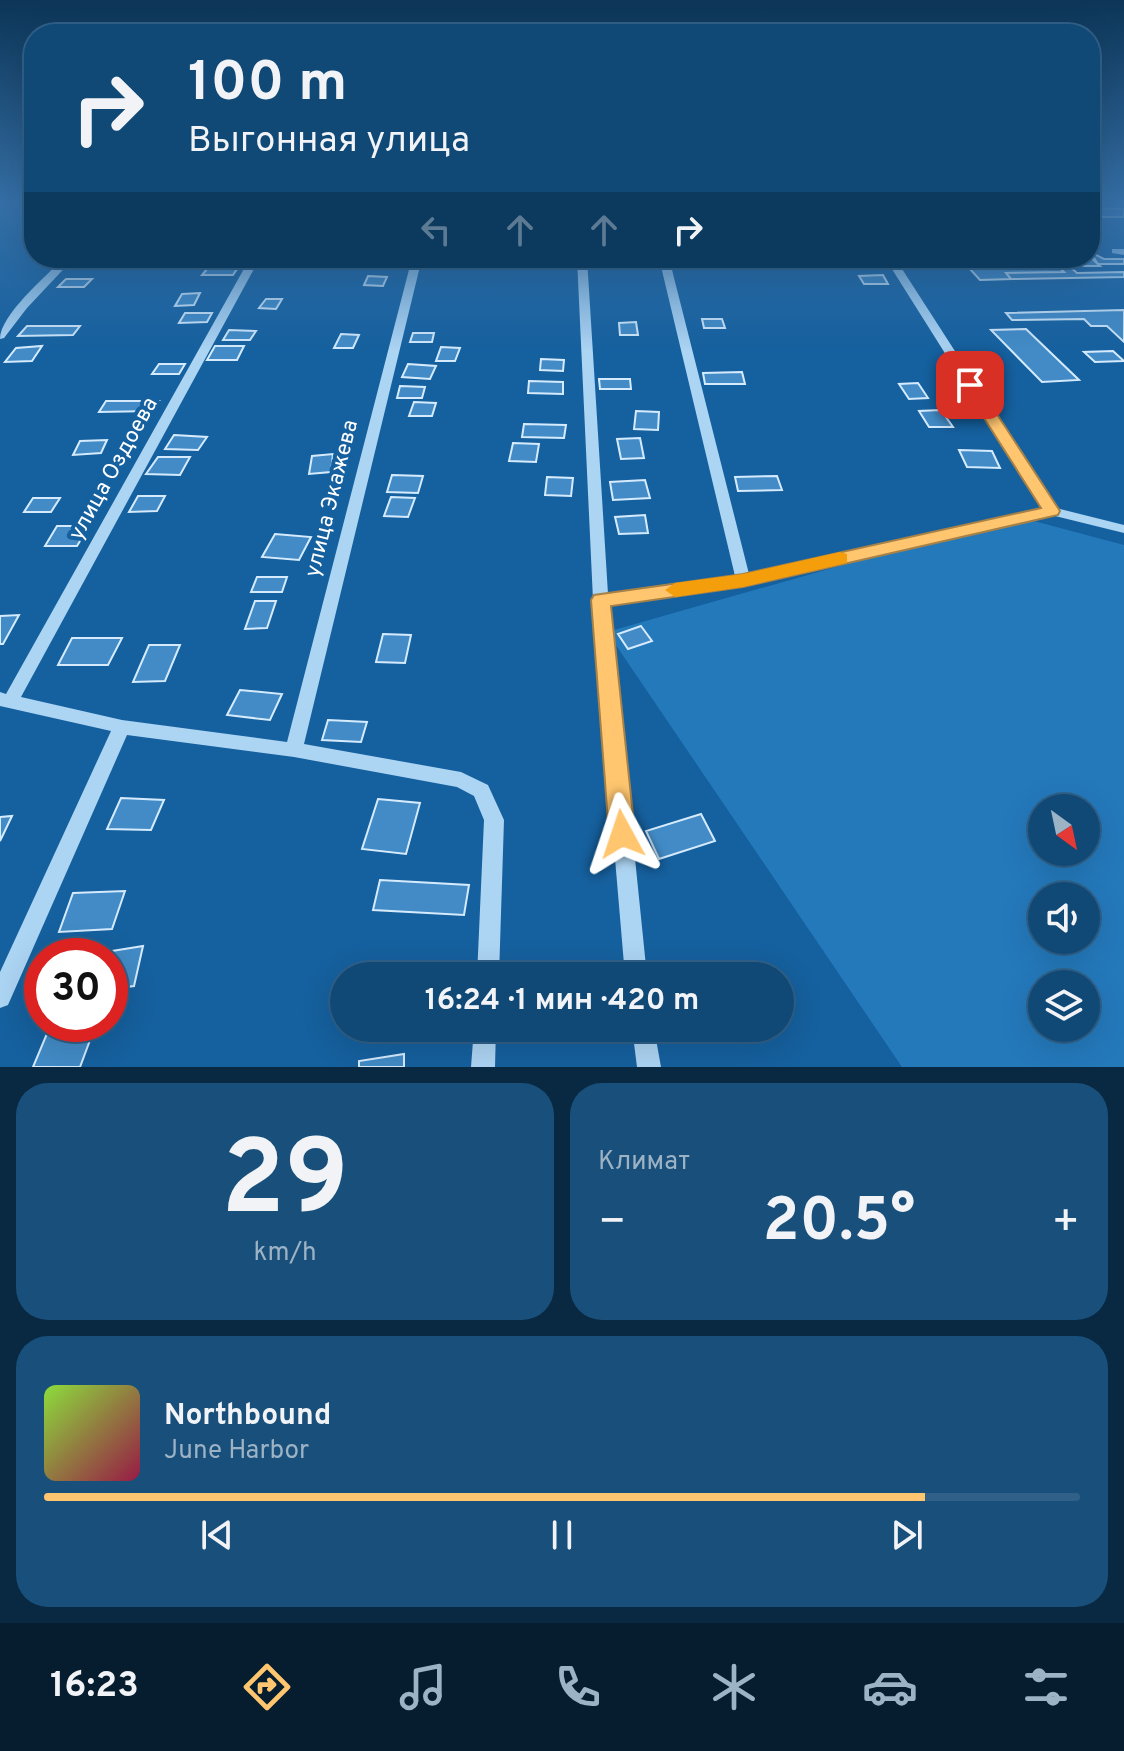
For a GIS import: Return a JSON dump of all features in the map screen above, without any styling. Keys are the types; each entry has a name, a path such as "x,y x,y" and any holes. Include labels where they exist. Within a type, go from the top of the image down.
{"street":[{"path":"0,336 60,268"},
{"name":"улица Оздоева","path":"6,699 249,268"},
{"name":"улица Экажева","path":"294,750 414,268"},
{"path":"583,268 601,600 635,962"},
{"path":"666,268 743,580"},
{"path":"896,268 1051,511"},
{"path":"601,600 743,580 1051,511 1124,529"},
{"path":"6,699 122,727 294,750 461,780 481,791 494,820 489,962"},
{"path":"0,997 122,727"},
{"path":"483,1067 484,1042"},
{"path":"645,1042 649,1067"}],"shaded area":[{"path":"1015,516 1124,545 1124,1067 902,1067 607,632"}],"building":[{"path":"1100,257 1124,259 1124,264 1100,264"},
{"path":"969,268 1059,268 1064,272 1006,273 1011,279 980,280"},
{"path":"1059,268 1071,268 1077,273 1124,272 1124,277 1011,279 1006,273 1064,272"},
{"path":"207,269 237,269 233,275 202,275"},
{"path":"883,275 888,284 864,284 859,276"},
{"path":"368,276 387,277 383,286 364,285"},
{"path":"66,279 92,279 84,287 58,287"},
{"path":"200,293 194,305 175,306 182,294"},
{"path":"266,299 282,299 276,309 259,308"},
{"path":"1124,310 1124,342 1107,326 1091,326 1084,319 1012,320 1006,313"},
{"path":"185,313 212,313 207,322 179,323"},
{"path":"702,319 722,319 725,328 704,328"},
{"path":"636,322 638,335 620,335 619,323"},
{"path":"27,326 80,326 73,335 18,336"},
{"path":"1026,329 1079,380 1042,382 991,330"},
{"path":"229,330 256,331 250,340 223,340"},
{"path":"413,333 434,333 432,342 410,342"},
{"path":"341,334 359,335 353,348 334,348"},
{"path":"42,346 32,361 5,362 16,348"},
{"path":"215,346 244,346 237,360 207,360"},
{"path":"441,347 460,348 455,361 436,361"},
{"path":"1113,351 1124,361 1095,362 1084,352"},
{"path":"541,359 564,360 563,371 540,370"},
{"path":"159,364 185,364 179,374 152,374"},
{"path":"408,364 436,366 430,379 402,377"},
{"path":"742,372 745,384 705,384 703,373"},
{"path":"599,379 630,379 631,389 600,389"},
{"path":"529,381 563,382 563,394 528,393"},
{"path":"918,383 928,398 909,399 899,384"},
{"path":"400,386 425,387 422,398 397,398"},
{"path":"106,401 159,401 153,411 99,412"},
{"path":"414,402 436,403 432,416 409,416"},
{"path":"941,410 953,427 929,427 919,411"},
{"path":"636,411 659,412 658,430 634,429"},
{"path":"524,424 566,425 564,438 522,437"},
{"path":"174,435 207,437 198,450 165,449"},
{"path":"640,438 644,458 621,459 617,439"},
{"path":"107,440 101,453 73,455 80,441"},
{"path":"513,443 539,444 536,462 509,461"},
{"path":"959,450 992,451 1000,468 967,467"},
{"path":"333,454 331,472 309,474 312,456"},
{"path":"158,457 190,457 180,475 146,474"},
{"path":"392,475 423,476 418,493 387,492"},
{"path":"777,476 782,490 738,491 735,477"},
{"path":"547,477 573,478 571,496 545,495"},
{"path":"645,480 650,498 613,500 610,482"},
{"path":"138,496 165,496 157,511 129,512"},
{"path":"391,497 415,498 408,517 384,516"},
{"path":"33,498 60,498 51,512 24,512"},
{"path":"645,515 648,533 619,534 615,517"},
{"path":"57,526 89,526 77,546 45,546"},
{"path":"275,534 311,537 299,560 262,557"},
{"path":"257,577 287,577 282,592 251,592"},
{"path":"255,601 276,601 267,628 245,629"},
{"path":"19,615 3,644 0,644 0,616"},
{"path":"641,626 652,641 628,649 618,634"},
{"path":"383,634 411,635 405,663 376,662"},
{"path":"72,638 122,638 108,665 58,665"},
{"path":"149,645 180,645 165,681 133,682"},
{"path":"240,690 282,694 270,720 227,715"},
{"path":"328,720 367,722 361,742 322,740"},
{"path":"121,798 164,800 151,830 107,829"},
{"path":"378,799 420,803 406,854 362,849"},
{"path":"701,814 715,841 659,859 646,831"},
{"path":"12,816 0,841 0,817"},
{"path":"380,880 469,885 464,915 373,910"},
{"path":"125,891 112,929 59,932 73,893"},
{"path":"143,946 134,986 128,987 128,948"},
{"path":"43,1042 89,1042 80,1067 33,1067"},
{"path":"404,1054 404,1067 359,1067 359,1061"}],"slow traffic":[{"path":"675,590 743,580 840,559"}],"route":[{"path":"622,834 601,600 743,580 1051,511 970,385"}]}
